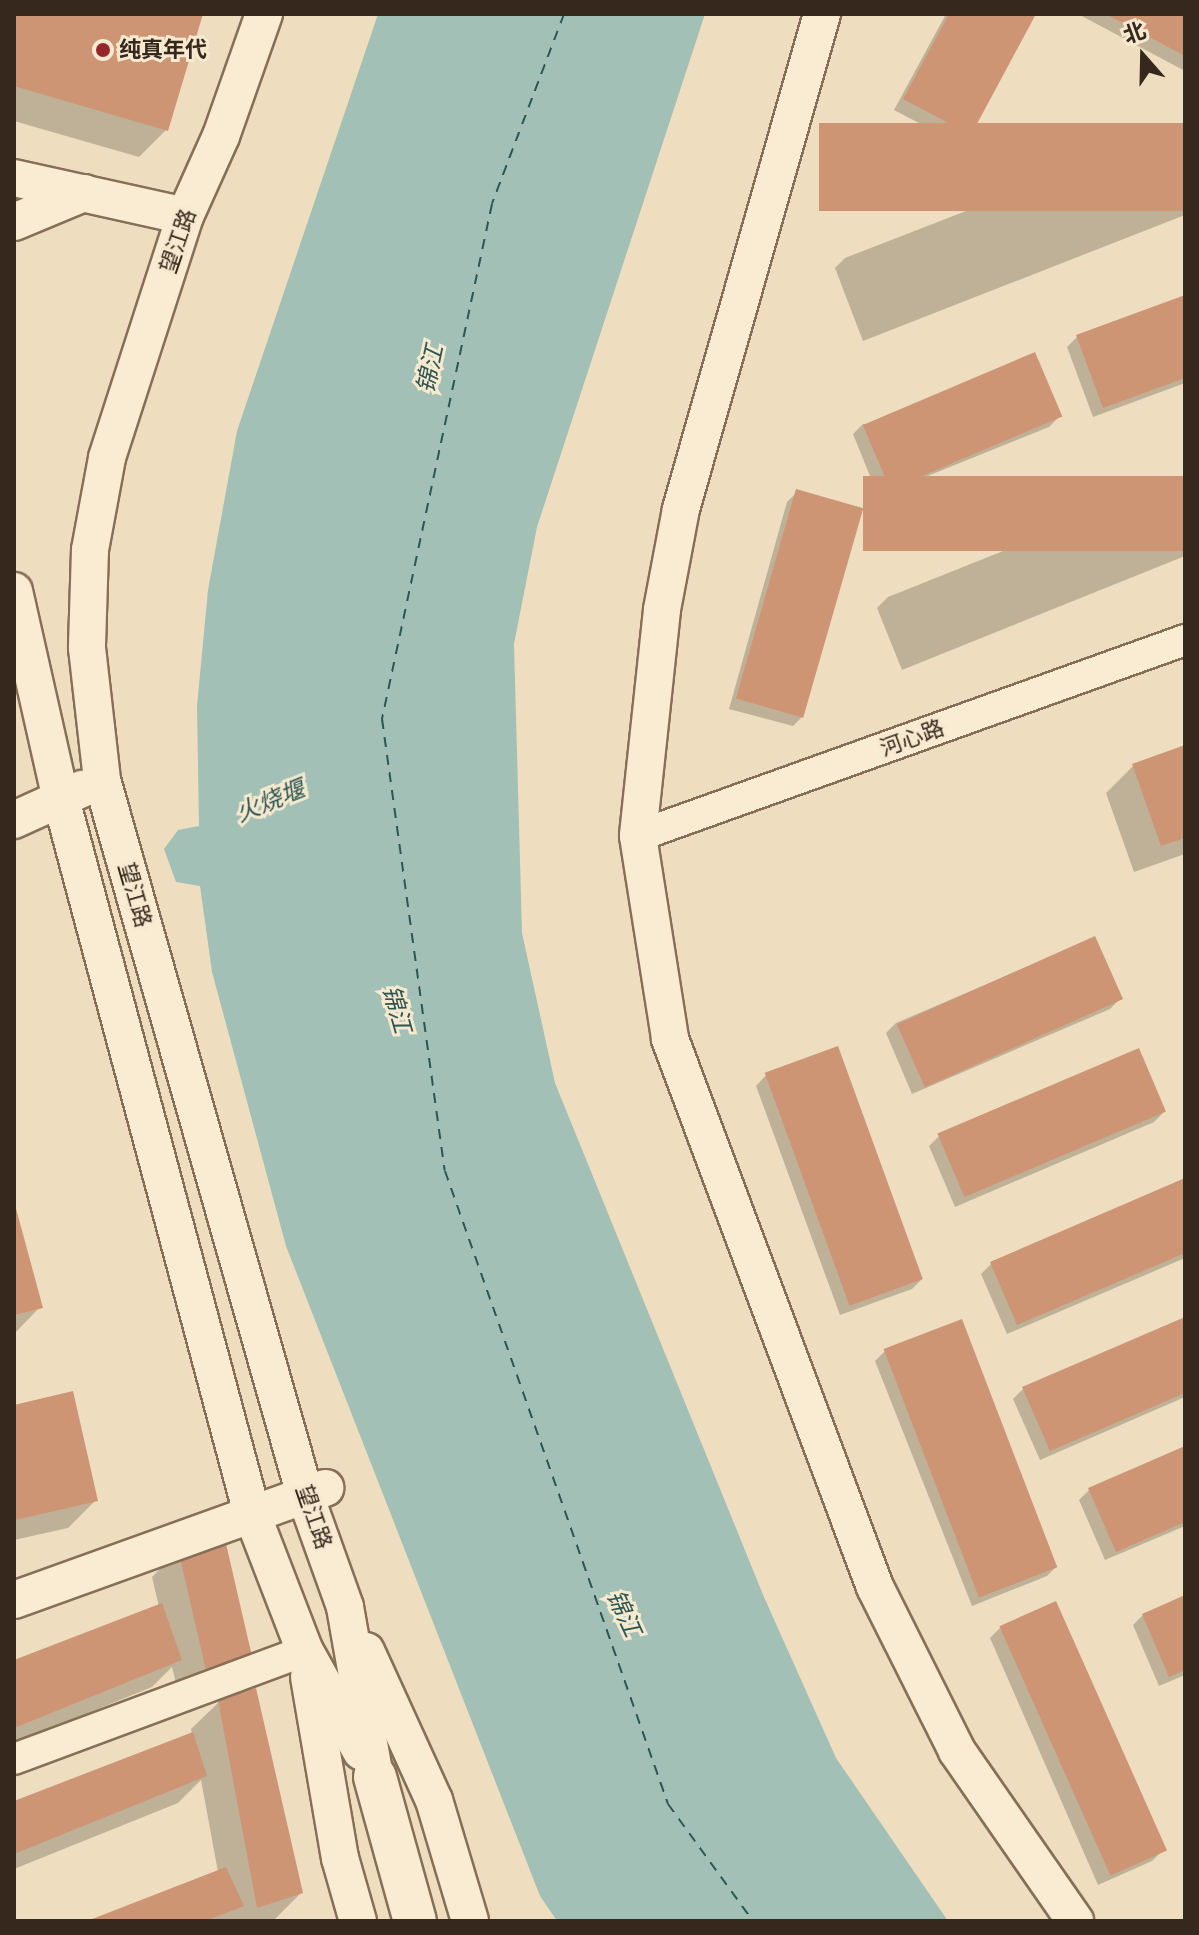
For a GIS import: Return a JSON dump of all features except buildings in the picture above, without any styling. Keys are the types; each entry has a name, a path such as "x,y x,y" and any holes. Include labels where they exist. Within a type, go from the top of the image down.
{"main road":[{"name":"望江路","path":"375,1777 415,1921"}],"street":[{"name":"望江路","path":"264,14 221,136 185,216 107,458 90,550 87,648 111,777 345,1607 375,1777"},
{"path":"822,14 681,509 662,610 638,836 670,1039 875,1587 957,1751 1075,1921"},
{"path":"14,178 185,216"},
{"path":"14,222 84,193"},
{"name":"望江路","path":"14,591 61,799 252,1514 305,1651 375,1777"},
{"name":"河心路","path":"638,836 1185,640"},
{"path":"14,820 111,777"},
{"path":"14,1600 315,1492"},
{"path":"345,1607 434,1800 470,1921"},
{"path":"14,1759 305,1651 337,1843 358,1921"}],"water":[{"path":"378,14 705,14 537,527 514,644 522,933 555,1083 764,1597 836,1758 948,1921 557,1921 540,1896 286,1246 212,972 200,886 176,882 164,849 178,830 199,826 197,706 208,590 237,431"}],"ferry route":[{"path":"564,14 492,204 382,719 445,1171 668,1804 753,1921"}],"place":[{"name":"纯真年代","path":"103,50"}],"water label":[{"name":"锦江","path":"430,369"},
{"name":"火烧堰","path":"270,801"},
{"name":"锦江","path":"397,1009"},
{"name":"锦江","path":"624,1613"}]}
